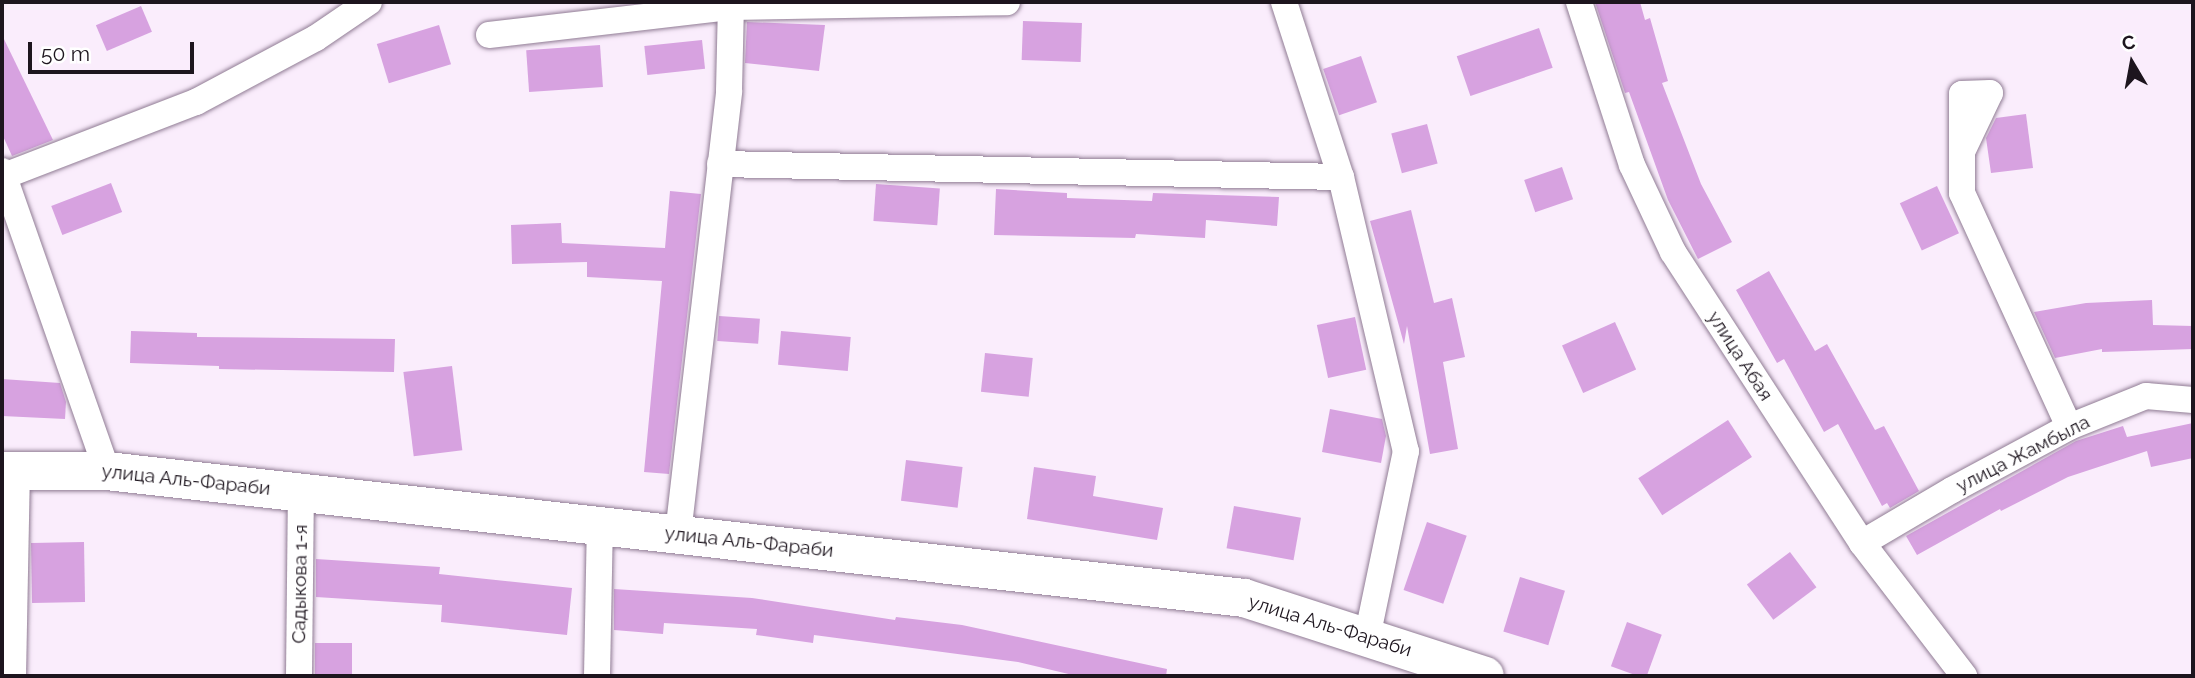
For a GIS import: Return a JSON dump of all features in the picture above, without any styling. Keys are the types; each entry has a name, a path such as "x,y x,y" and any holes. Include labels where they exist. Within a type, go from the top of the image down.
{"main road":[{"name":"улица Аль-Фараби","path":"10,471 107,471 1244,598 1485,676"}],"street":[{"path":"107,471 3,174 196,102 316,38 369,2"},
{"path":"489,35 731,4 1007,2"},
{"path":"1284,2 1341,177 1406,451 1367,637"},
{"name":"улица Абая","path":"1579,2 1632,165 1673,252 1862,543 1964,676"},
{"path":"678,534 729,91 731,4"},
{"path":"1962,152 1962,193 2069,427"},
{"path":"720,164 1341,177"},
{"name":"улица Жамбыла","path":"1862,543 1952,490 2069,427 2146,396 2193,400"},
{"path":"10,471 13,676"},
{"name":"Садыкова 1-я","path":"299,676 302,492"},
{"path":"597,676 600,526"}],"building":[{"path":"1595,2 1640,2 1645,20 1650,18 1668,81 1662,83 1701,184 1732,242 1698,259 1668,200 1629,92 1625,93"},
{"path":"141,6 152,32 107,51 96,25"},
{"path":"1023,21 1082,23 1081,62 1022,60"},
{"path":"747,22 825,25 819,71 745,63"},
{"path":"439,25 451,64 389,83 377,44"},
{"path":"1539,28 1553,68 1470,96 1457,56"},
{"path":"2,35 53,140 12,156 2,134"},
{"path":"702,40 705,69 647,75 644,46"},
{"path":"600,45 603,87 529,92 526,50"},
{"path":"1361,56 1377,102 1339,115 1323,69"},
{"path":"2026,114 2033,168 1991,173 1986,138 1996,118"},
{"path":"1427,124 1438,164 1402,173 1391,134"},
{"path":"1562,167 1573,199 1535,212 1524,180"},
{"path":"111,183 122,212 62,235 51,206"},
{"path":"876,184 940,188 937,225 873,221"},
{"path":"1937,186 1959,233 1922,250 1900,203"},
{"path":"996,189 1067,193 1067,198 1152,201 1153,193 1279,197 1277,226 1206,220 1205,238 1136,234 1135,238 994,235"},
{"path":"670,191 701,194 669,474 644,472 662,281 587,277 587,262 512,264 511,225 561,223 562,243 665,248"},
{"path":"1411,210 1434,303 1452,298 1465,357 1443,362 1458,449 1430,454 1407,326 1404,344 1370,221"},
{"path":"1769,271 1815,351 1827,344 1875,430 1884,426 1919,491 1890,508 1887,503 1882,506 1838,424 1824,432 1784,359 1777,363 1736,290"},
{"path":"2152,300 2153,325 2193,326 2193,349 2102,352 2102,349 2055,358 2034,312 2086,303"},
{"path":"719,316 760,319 758,344 717,341"},
{"path":"1355,317 1366,370 1328,378 1317,325"},
{"path":"1615,322 1636,370 1583,393 1562,346"},
{"path":"131,331 197,333 197,337 395,339 394,372 219,369 219,366 130,363"},
{"path":"781,331 851,337 848,371 778,365"},
{"path":"985,353 1033,358 1029,397 981,392"},
{"path":"452,366 462,450 414,456 403,372"},
{"path":"2,379 60,383 66,402 65,419 2,416"},
{"path":"1330,409 1382,419 1386,436 1381,463 1322,452"},
{"path":"1728,420 1752,457 1662,515 1638,478"},
{"path":"2193,423 2193,458 2151,467 2147,451 2068,477 2001,511 2000,509 1917,555 1906,536 2076,441 2123,426 2127,437"},
{"path":"906,460 963,467 958,508 901,501"},
{"path":"1034,467 1096,476 1093,496 1163,508 1157,540 1027,519"},
{"path":"1234,506 1301,518 1294,560 1227,548"},
{"path":"1427,522 1467,536 1443,604 1404,590"},
{"path":"84,542 85,602 32,603 31,543"},
{"path":"1790,552 1816,587 1773,620 1747,584"},
{"path":"316,559 440,567 439,574 572,588 567,635 441,622 442,605 316,597"},
{"path":"1520,577 1565,591 1548,645 1503,632"},
{"path":"614,589 752,598 895,620 896,617 962,625 1167,669 1166,676 1077,676 1018,662 814,635 813,643 756,635 757,629 664,623 663,634 614,630"},
{"path":"1627,622 1662,635 1647,676 1638,676 1611,666"},
{"path":"315,643 352,643 352,676 315,676"}]}
